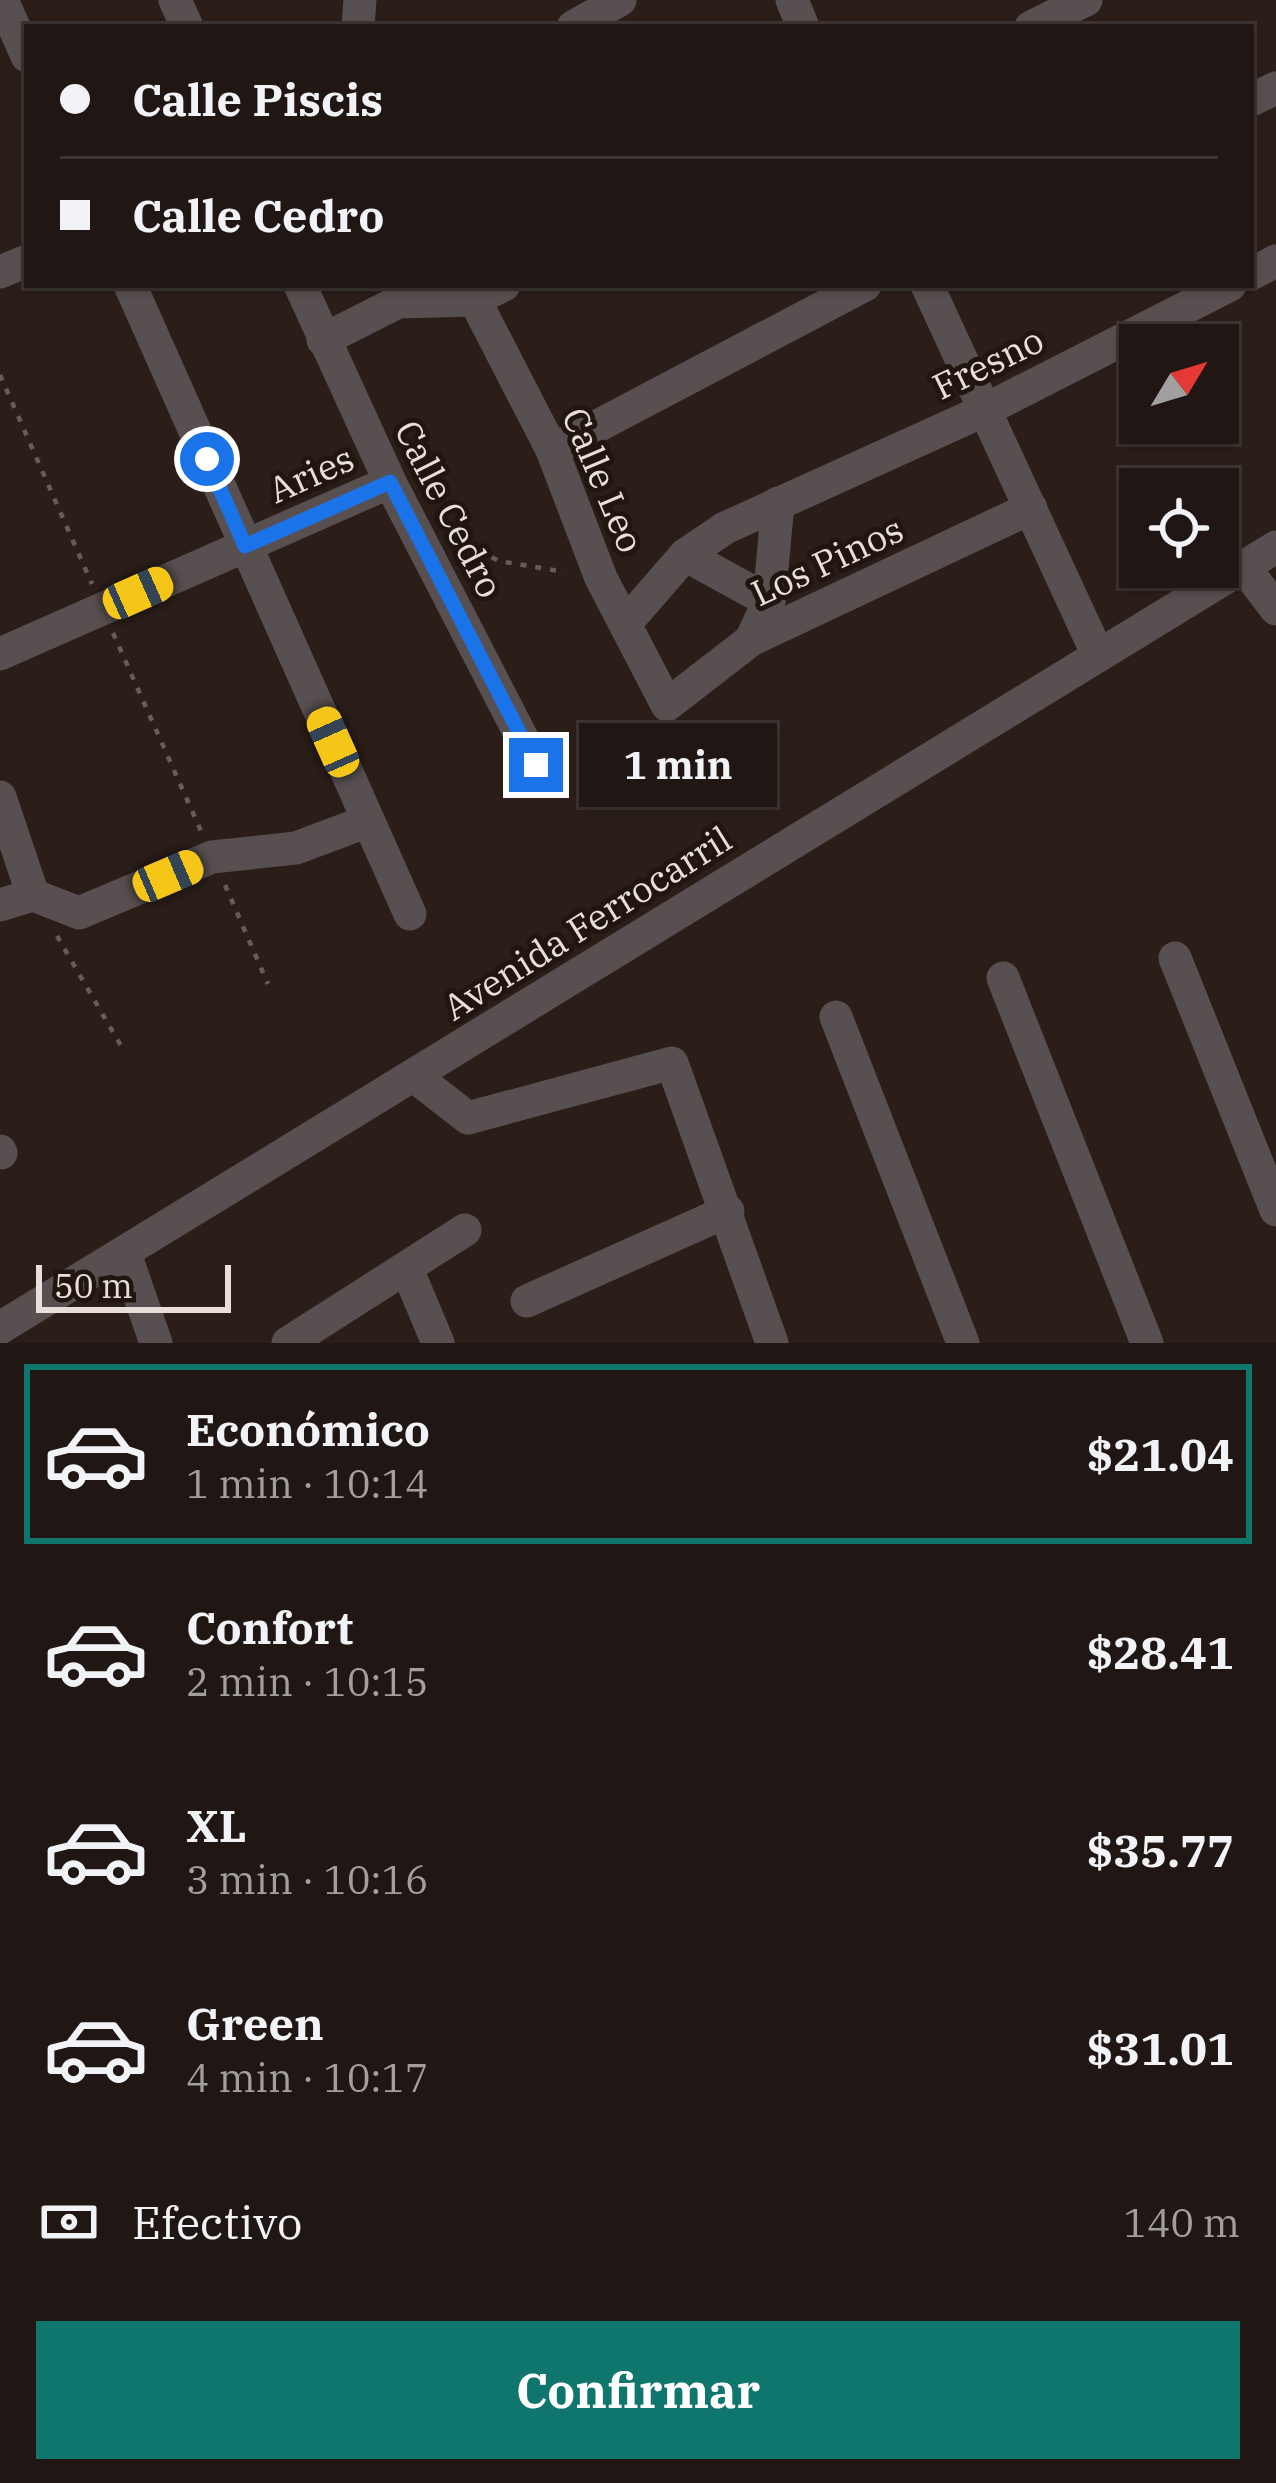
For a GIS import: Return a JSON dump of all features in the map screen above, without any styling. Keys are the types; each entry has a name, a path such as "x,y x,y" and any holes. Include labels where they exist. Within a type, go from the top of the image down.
{"street":[{"path":"2,0 24,49"},
{"path":"578,24 620,0"},
{"path":"1040,24 1085,0"},
{"path":"131,288 410,914"},
{"name":"Calle Cedro","path":"301,288 390,482 536,765"},
{"path":"552,450 859,288"},
{"path":"928,288 1098,656"},
{"name":"Fresno","path":"625,624 685,555 724,528 983,411 1223,288"},
{"path":"323,340 398,302 470,292"},
{"name":"Calle Leo","path":"470,292 552,450 601,578 667,705"},
{"name":"Aries","path":"0,654 390,482"},
{"path":"752,640 769,602 778,503"},
{"name":"Los Pinos","path":"667,705 752,640 1031,508"},
{"name":"Avenida Ferrocarril","path":"0,1328 1276,547"},
{"path":"685,555 769,602"},
{"path":"1244,567 1276,609"},
{"path":"0,796 16,900 79,913 212,857 296,848 368,820"},
{"path":"1175,958 1276,1210"},
{"path":"1003,978 1148,1343"},
{"path":"836,1017 963,1343"},
{"path":"414,1076 468,1118 672,1063 772,1343"},
{"path":"527,1301 728,1211"},
{"path":"288,1343 330,1332 407,1269 465,1230"},
{"path":"125,1254 156,1343"},
{"path":"407,1269 438,1343"}],"path":[{"path":"0,375 268,985"},
{"path":"407,513 499,561 601,578"},
{"path":"16,900 124,1051"}],"route":[{"path":"207,459 245,546 390,482 536,765"}]}
